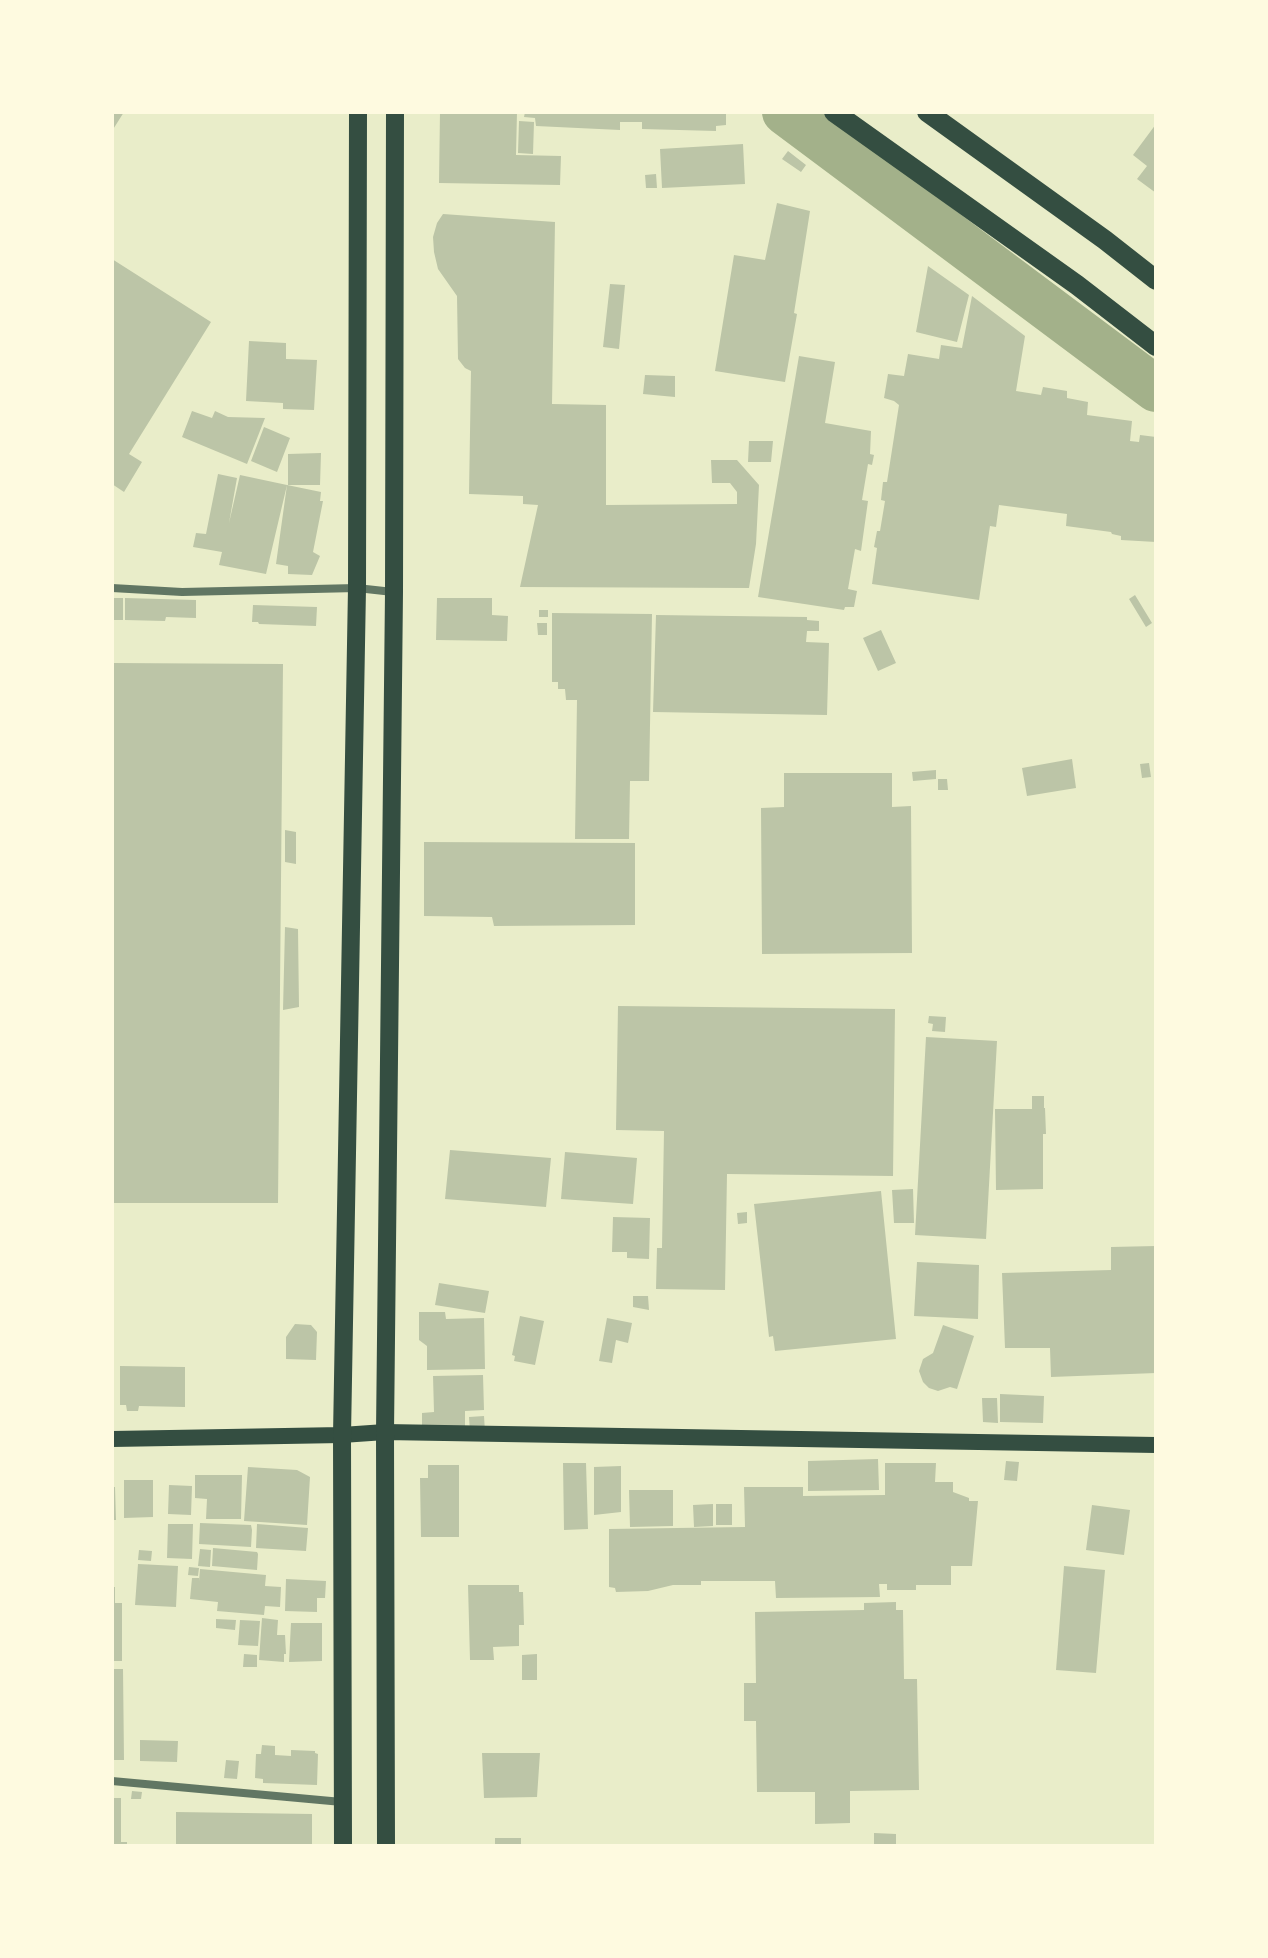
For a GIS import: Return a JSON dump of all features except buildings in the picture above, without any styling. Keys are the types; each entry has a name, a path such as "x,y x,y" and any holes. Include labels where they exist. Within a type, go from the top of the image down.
{"highway":[{"path":"343,1846 342,1435 357,588 358,112"},
{"path":"386,1846 385,1432 394,592 395,112"},
{"path":"834,112 1077,285 1156,346"},
{"path":"927,112 1156,280"}],"main road":[{"path":"112,1439 385,1432 1156,1445"}],"street":[{"path":"112,588 182,592 357,588 394,592"},
{"path":"112,1781 343,1802"}],"waterway":[{"path":"785,112 1156,389"}]}
